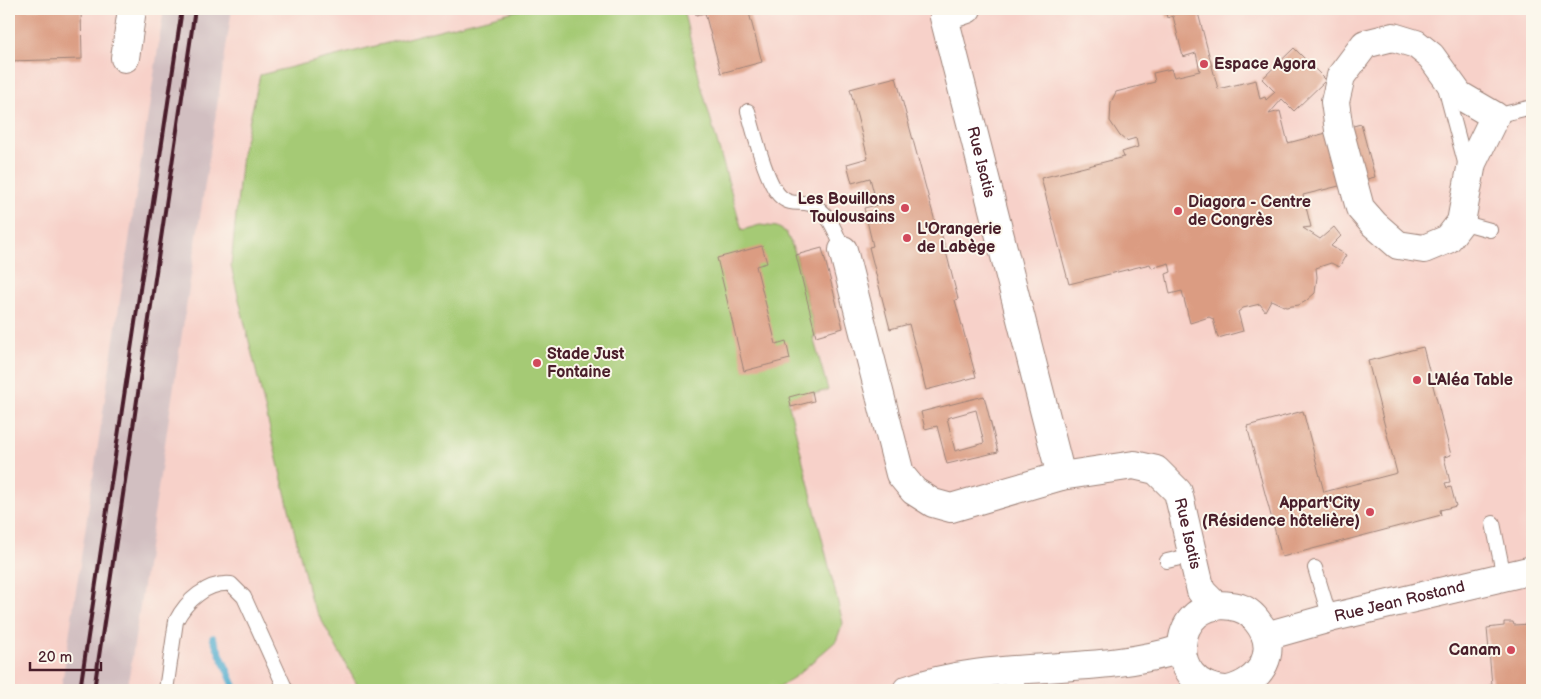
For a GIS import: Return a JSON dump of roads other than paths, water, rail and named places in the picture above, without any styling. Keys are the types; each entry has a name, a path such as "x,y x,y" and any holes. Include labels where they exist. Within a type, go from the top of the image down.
{"street":[{"path":"125,58 132,9"},
{"name":"Rue Isatis","path":"956,13 1061,476"},
{"path":"1393,37 1416,44 1431,56 1442,75 1459,95 1495,116 1477,148 1472,163 1461,222 1448,239 1424,249 1398,245 1374,224 1360,208 1339,130 1335,102 1341,76 1364,44 1393,37"},
{"name":"Rue Isatis","path":"844,250 900,474 914,491 933,503 951,508 1061,476 1134,465 1156,470 1178,492 1180,558 1202,591 1216,606"},
{"name":"Rue Jean Rostand","path":"1266,636 1330,618 1532,570"},
{"path":"1236,606 1246,611 1258,622 1266,636 1265,661 1260,672 1250,682 1227,690 1204,685 1194,678 1185,665 1181,649 1183,637 1193,618 1208,608 1236,606"},
{"path":"907,690 933,681 1009,677 1134,660 1181,649"}],"lane":[{"path":"1442,75 1469,180"},
{"path":"1495,116 1532,107"},
{"path":"748,111 772,186 781,197 791,204 811,204 823,213 833,225 844,250"},
{"path":"1461,222 1490,230"},
{"path":"1493,523 1504,577"},
{"path":"1315,568 1330,618"},
{"path":"166,690 176,621 181,611 202,592 222,583 231,584 244,597 286,690"}],"waterway":[{"path":"213,638 236,690"}],"railway":[{"path":"80,690 182,9"},
{"path":"94,690 195,9"}],"place":[{"name":"Espace Agora","path":"1204,64"},
{"name":"Les Bouillons Toulousains","path":"905,208"},
{"name":"Diagora - Centre de Congrès","path":"1178,211"},
{"name":"L'Orangerie de Labège","path":"907,238"},
{"name":"Stade Just Fontaine","path":"537,363"},
{"name":"L'Aléa Table","path":"1417,380"},
{"name":"Appart'City (Résidence hôtelière)","path":"1370,512"},
{"name":"Canam","path":"1511,650"}]}
